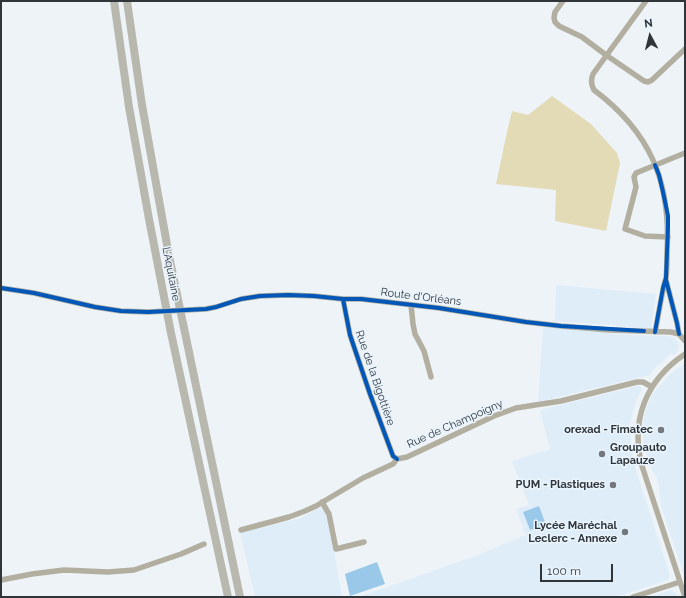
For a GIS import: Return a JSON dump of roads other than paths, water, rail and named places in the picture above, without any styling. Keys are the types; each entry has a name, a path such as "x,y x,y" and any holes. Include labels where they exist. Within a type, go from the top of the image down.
{"highway":[{"name":"L'Aquitaine","path":"114,1 117,32 150,227 228,597"},
{"name":"L'Aquitaine","path":"127,1 142,105 169,256 240,597"}],"street":[{"path":"563,1 555,12 554,18 555,22 559,26 582,37 644,81 648,82 652,80 685,49"},
{"path":"646,1 606,55 591,79 594,90 629,122 646,146 662,184 668,216 668,237 666,278 655,332"},
{"path":"668,237 645,236 625,229 636,187 634,176 636,173 685,153"},
{"path":"666,278 679,334 685,341"},
{"name":"Route d'Orléans","path":"1,288 50,296 102,308 135,312 216,307 241,299 267,295 314,296 360,299 454,310 526,322 561,326 608,330 671,332 679,334"},
{"name":"Rue de la Bigottière","path":"343,299 350,335 370,394 393,456 398,459"},
{"path":"411,305 415,334 424,351 431,377"},
{"path":"685,354 664,371 652,387 644,402 640,414 638,431 638,445 642,466 685,597"},
{"name":"Rue de Champoigny","path":"241,530 298,514 363,478 393,464 398,459 407,457 494,416 516,408 562,401 637,382 643,382 652,387"},
{"path":"322,502 329,514 336,549 364,542"},
{"path":"1,580 41,572 64,570 108,572 134,570 182,554 204,544"},
{"path":"633,597 680,582"}],"water":[{"path":"539,506 546,525 530,530 523,512"},
{"path":"377,562 385,584 350,596 345,574"}],"place":[{"name":"orexad - Fimatec","path":"661,430"},
{"name":"Groupauto Lapauze","path":"602,454"},
{"name":"PUM - Plastiques","path":"613,485"},
{"name":"Lycée Maréchal Leclerc - Annexe","path":"625,532"}]}
